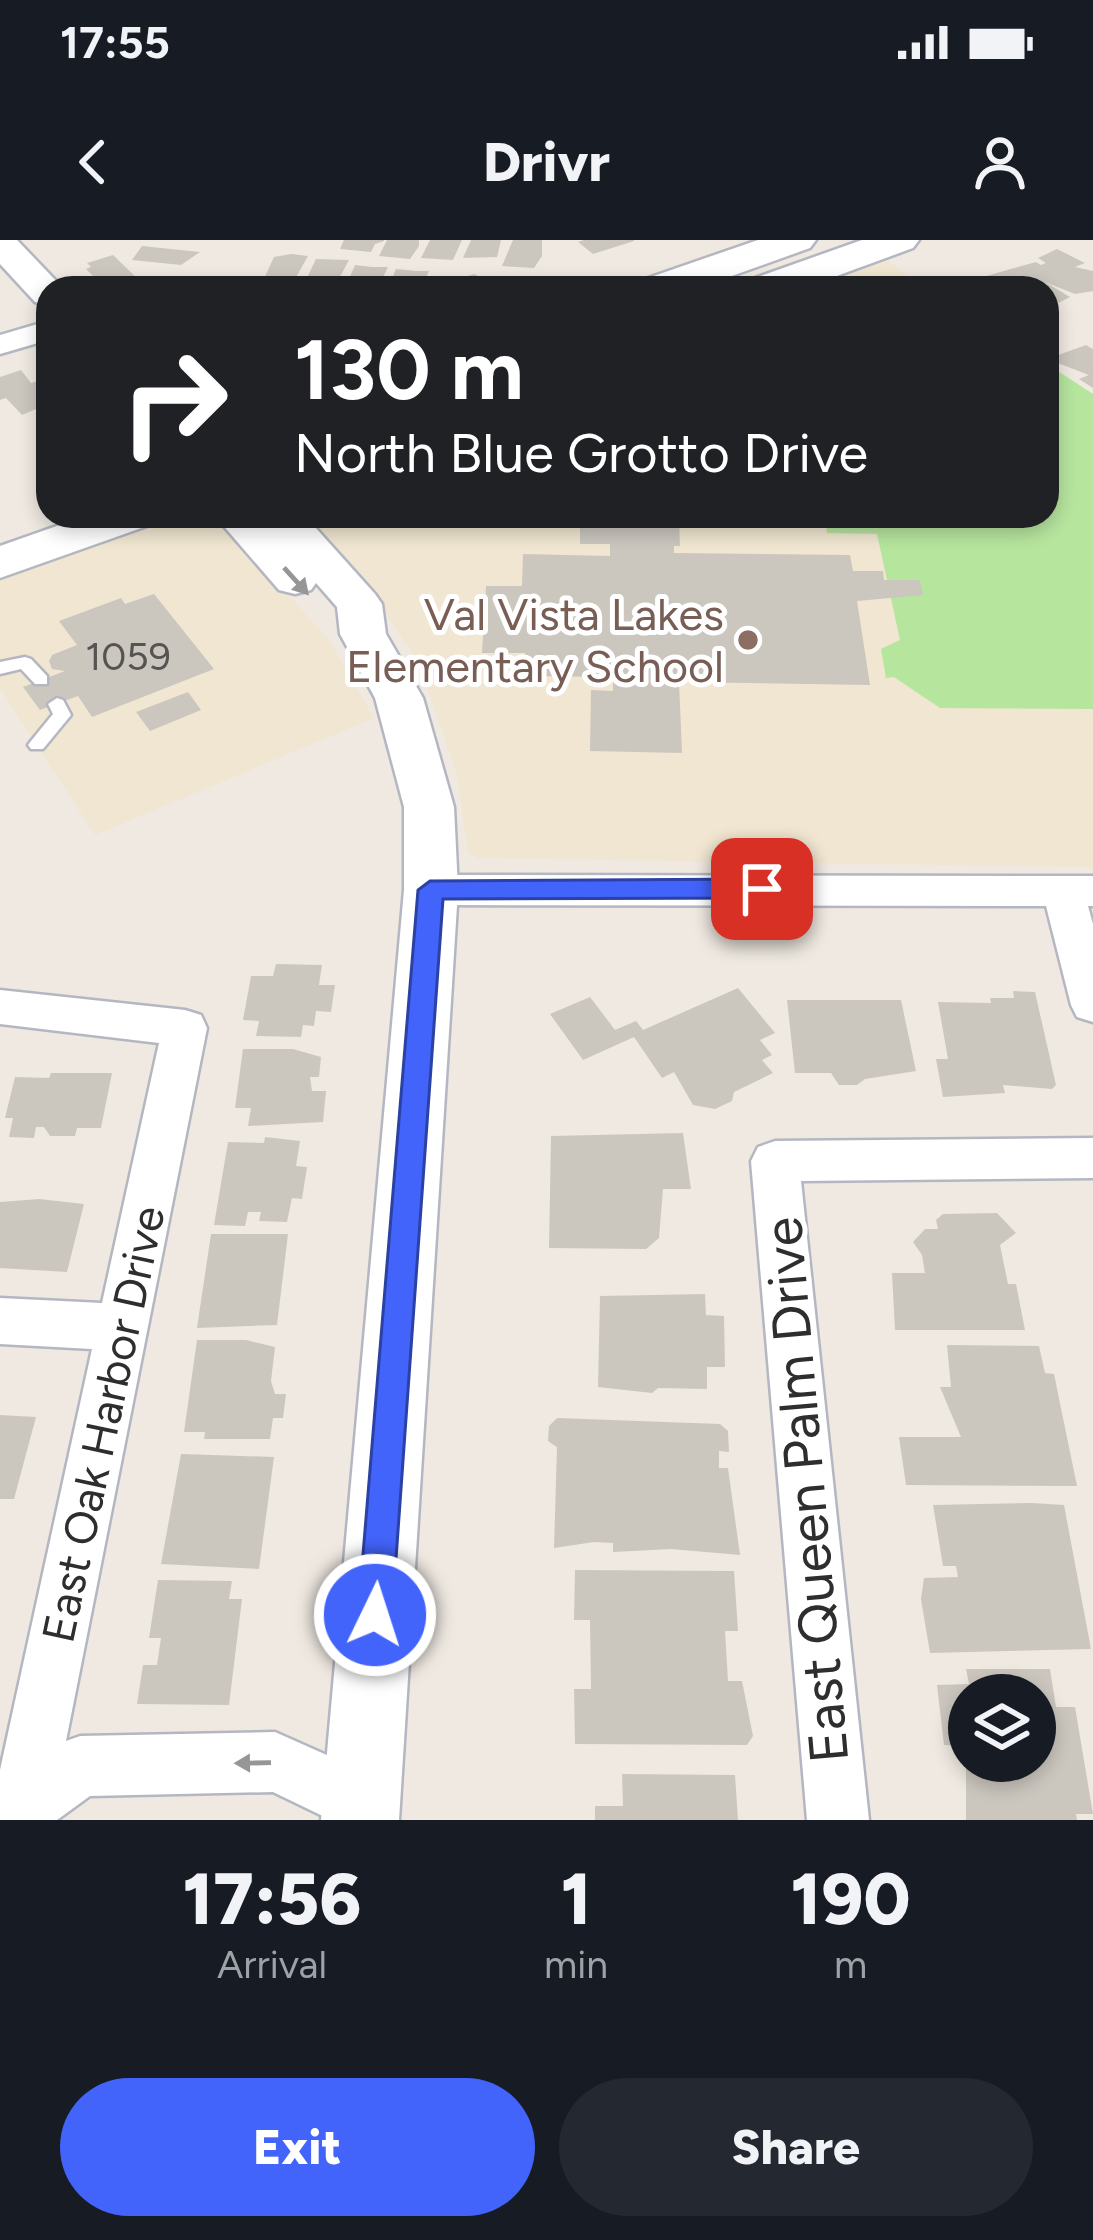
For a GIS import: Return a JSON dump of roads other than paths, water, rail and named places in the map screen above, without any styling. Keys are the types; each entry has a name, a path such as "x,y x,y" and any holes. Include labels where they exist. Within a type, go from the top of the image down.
{"main road":[{"path":"693,276 796,240"},
{"path":"799,276 898,240"},
{"path":"0,518 36,505"},
{"path":"0,563 97,528"}],"street":[{"path":"0,242 36,281"},
{"path":"0,345 36,334"},
{"path":"248,528 329,617 363,634"},
{"path":"19,1813 80,1766 275,1762 351,1814 430,890 429,807 399,698 363,634 359,604 292,528"},
{"path":"430,890 1078,891 1093,1005"},
{"name":"East Oak Harbor Drive","path":"0,1007 185,1028 19,1813"},
{"name":"East Queen Palm Drive","path":"838,1820 775,1161 1093,1158"},
{"path":"0,1321 123,1327"}],"lane":[{"path":"0,668 25,663 40,680"},
{"path":"37,745 62,715 57,704"}],"place":[{"name":"Val Vista Lakes Elementary School","path":"748,640"}]}
